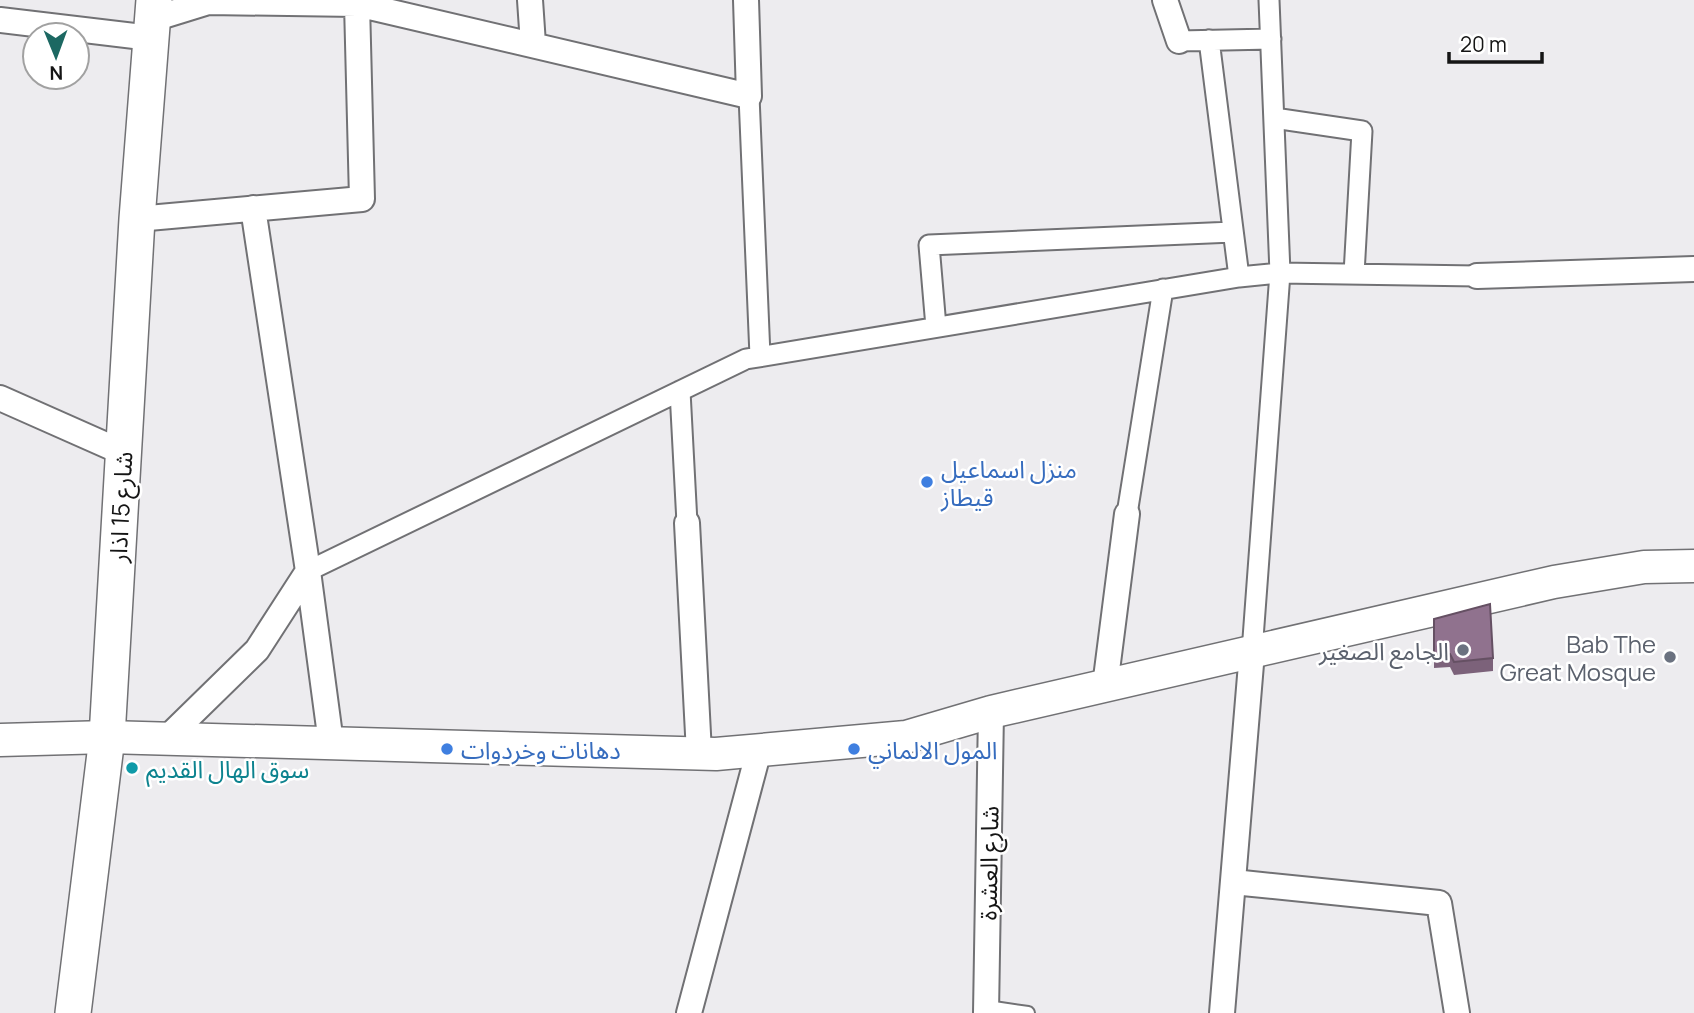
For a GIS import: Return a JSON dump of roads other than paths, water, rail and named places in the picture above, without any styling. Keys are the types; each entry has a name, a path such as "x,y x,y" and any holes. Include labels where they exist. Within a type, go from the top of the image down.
{"main road":[{"name":"شارع 15 اذار","path":"73,1013 107,737 137,219 153,19"}],"street":[{"path":"530,0 533,44"},
{"path":"746,0 760,356"},
{"path":"1165,0 1179,41 1271,39"},
{"path":"1223,1013 1280,272 1269,0"},
{"path":"0,20 153,19 208,2 357,4 749,96"},
{"path":"137,219 362,199 357,4"},
{"path":"1209,40 1239,277"},
{"path":"1274,118 1362,131 1354,274"},
{"path":"253,208 308,570 331,743"},
{"path":"936,327 929,245 1233,232"},
{"path":"166,739 257,650 308,570 746,359 1280,272 1477,276 1694,269"},
{"path":"1105,686 1127,514 1163,289"},
{"path":"680,391 699,753"},
{"path":"0,398 124,453"},
{"path":"0,740 107,737 699,753 906,737 990,712 1554,582 1644,567 1694,566"},
{"name":"شارع العشرة","path":"986,1010 990,712"},
{"path":"689,1013 759,750"},
{"path":"1233,882 1439,903 1457,1013"}],"lane":[{"path":"986,1010 1028,1013"}],"place":[{"name":"منزل اسماعيل قيطاز","path":"927,482"},
{"name":"الجامع الصغير","path":"1463,650"},
{"name":"Bab The Great Mosque","path":"1670,657"},
{"name":"دهانات وخردوات","path":"447,749"},
{"name":"المول الالماني","path":"854,749"},
{"name":"سوق الهال القديم","path":"132,768"}]}
